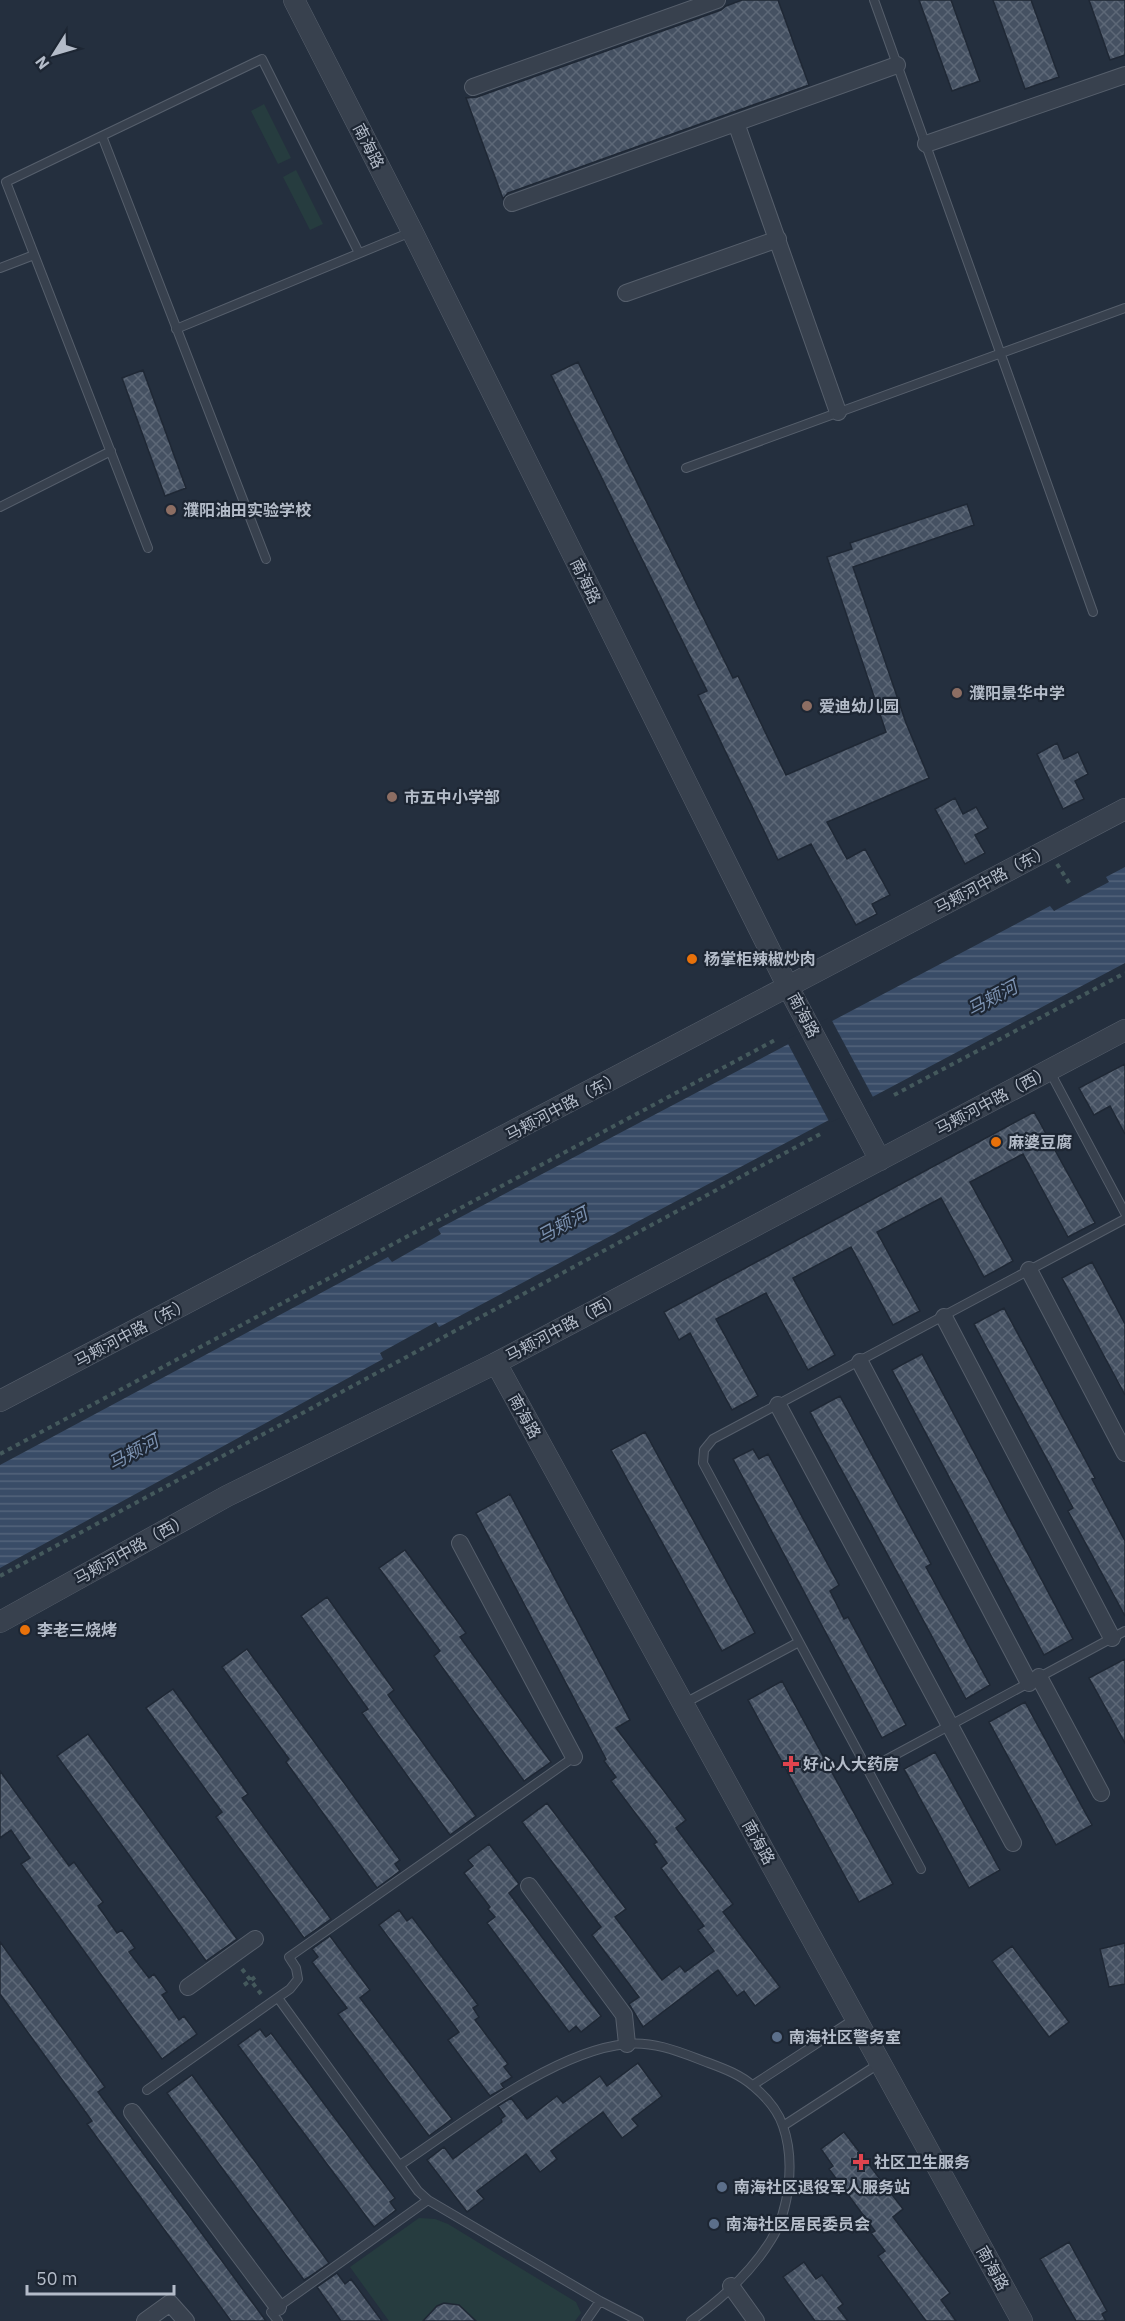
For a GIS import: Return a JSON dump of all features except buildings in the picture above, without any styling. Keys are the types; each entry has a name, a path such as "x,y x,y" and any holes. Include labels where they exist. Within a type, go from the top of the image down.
{"street":[{"name":"南海路","path":"294,0 412,231 789,987 880,1160"},
{"path":"472,87 717,0"},
{"path":"512,203 897,65"},
{"path":"926,144 1125,75"},
{"path":"736,123 838,412"},
{"path":"626,293 778,239"},
{"name":"马颊河中路（东）","path":"0,1401 1125,809"},
{"name":"马颊河中路（西）","path":"0,1622 227,1496 496,1363 1125,1029"},
{"path":"1029,1270 1125,1453"},
{"path":"944,1317 1119,1634"},
{"path":"860,1362 1034,1680 1101,1793"},
{"name":"南海路","path":"496,1363 1022,2321"},
{"path":"778,1405 1013,1843"},
{"path":"460,1543 574,1757"},
{"path":"529,1886 624,2015 627,2043"},
{"path":"188,1988 255,1939"},
{"path":"132,2112 278,2314"},
{"path":"731,2286 756,2321"},
{"path":"144,2321 170,2303 186,2321"}],"lane":[{"path":"874,0 1093,612"},
{"path":"148,548 6,182 262,59 359,253"},
{"path":"102,136 266,559"},
{"path":"176,329 412,231"},
{"path":"0,268 34,255"},
{"path":"686,468 1125,308"},
{"path":"0,507 111,451"},
{"path":"1049,1070 1125,1213"},
{"path":"921,1869 703,1463 704,1450 714,1439 1125,1219"},
{"path":"867,1770 1119,1634"},
{"path":"683,1704 799,1642"},
{"path":"147,2090 290,1989 298,1979 296,1968 289,1957 574,1757"},
{"path":"278,1998 418,2191 428,2200 600,2301 639,2321"},
{"path":"753,2085 856,2018"},
{"path":"400,2165 500,2099 548,2070 582,2055 627,2043 659,2044 734,2073 753,2085 777,2114 783,2126 790,2164 789,2188 780,2220 771,2240 731,2286 691,2321"},
{"path":"783,2126 880,2063"},
{"path":"278,2314 428,2200"},
{"path":"586,2321 600,2301"}],"path":[{"path":"894,1095 1125,973"},
{"path":"0,1454 775,1040"},
{"path":"0,1576 824,1132"},
{"path":"232,1955 268,2005"},
{"path":"244,1985 258,1975"}],"green space":[{"path":"264,104 291,158 278,164 251,111"},
{"path":"296,170 323,224 310,230 283,177"},
{"path":"419,2218 435,2219 448,2224 576,2302 581,2313 575,2321 389,2321 350,2267"}],"water":[{"name":"马颊河","path":"1125,867 1125,963 439,1327 436,1322 380,1353 383,1359 0,1568 0,1465 388,1257 392,1262 441,1234 438,1229 1050,906 1054,911 1109,882 1106,877"}],"pier":[{"path":"830,1017 874,1099 830,1123 786,1040"}],"place":[{"name":"濮阳油田实验学校","path":"171,510"},
{"name":"濮阳景华中学","path":"957,693"},
{"name":"爱迪幼儿园","path":"807,706"},
{"name":"市五中小学部","path":"392,797"},
{"name":"杨掌柜辣椒炒肉","path":"692,959"},
{"name":"麻婆豆腐","path":"996,1142"},
{"name":"李老三烧烤","path":"25,1630"},
{"name":"好心人大药房","path":"791,1764"},
{"name":"南海社区警务室","path":"777,2037"},
{"name":"社区卫生服务","path":"861,2162"},
{"name":"南海社区退役军人服务站","path":"722,2187"},
{"name":"南海社区居民委员会","path":"714,2224"}]}
